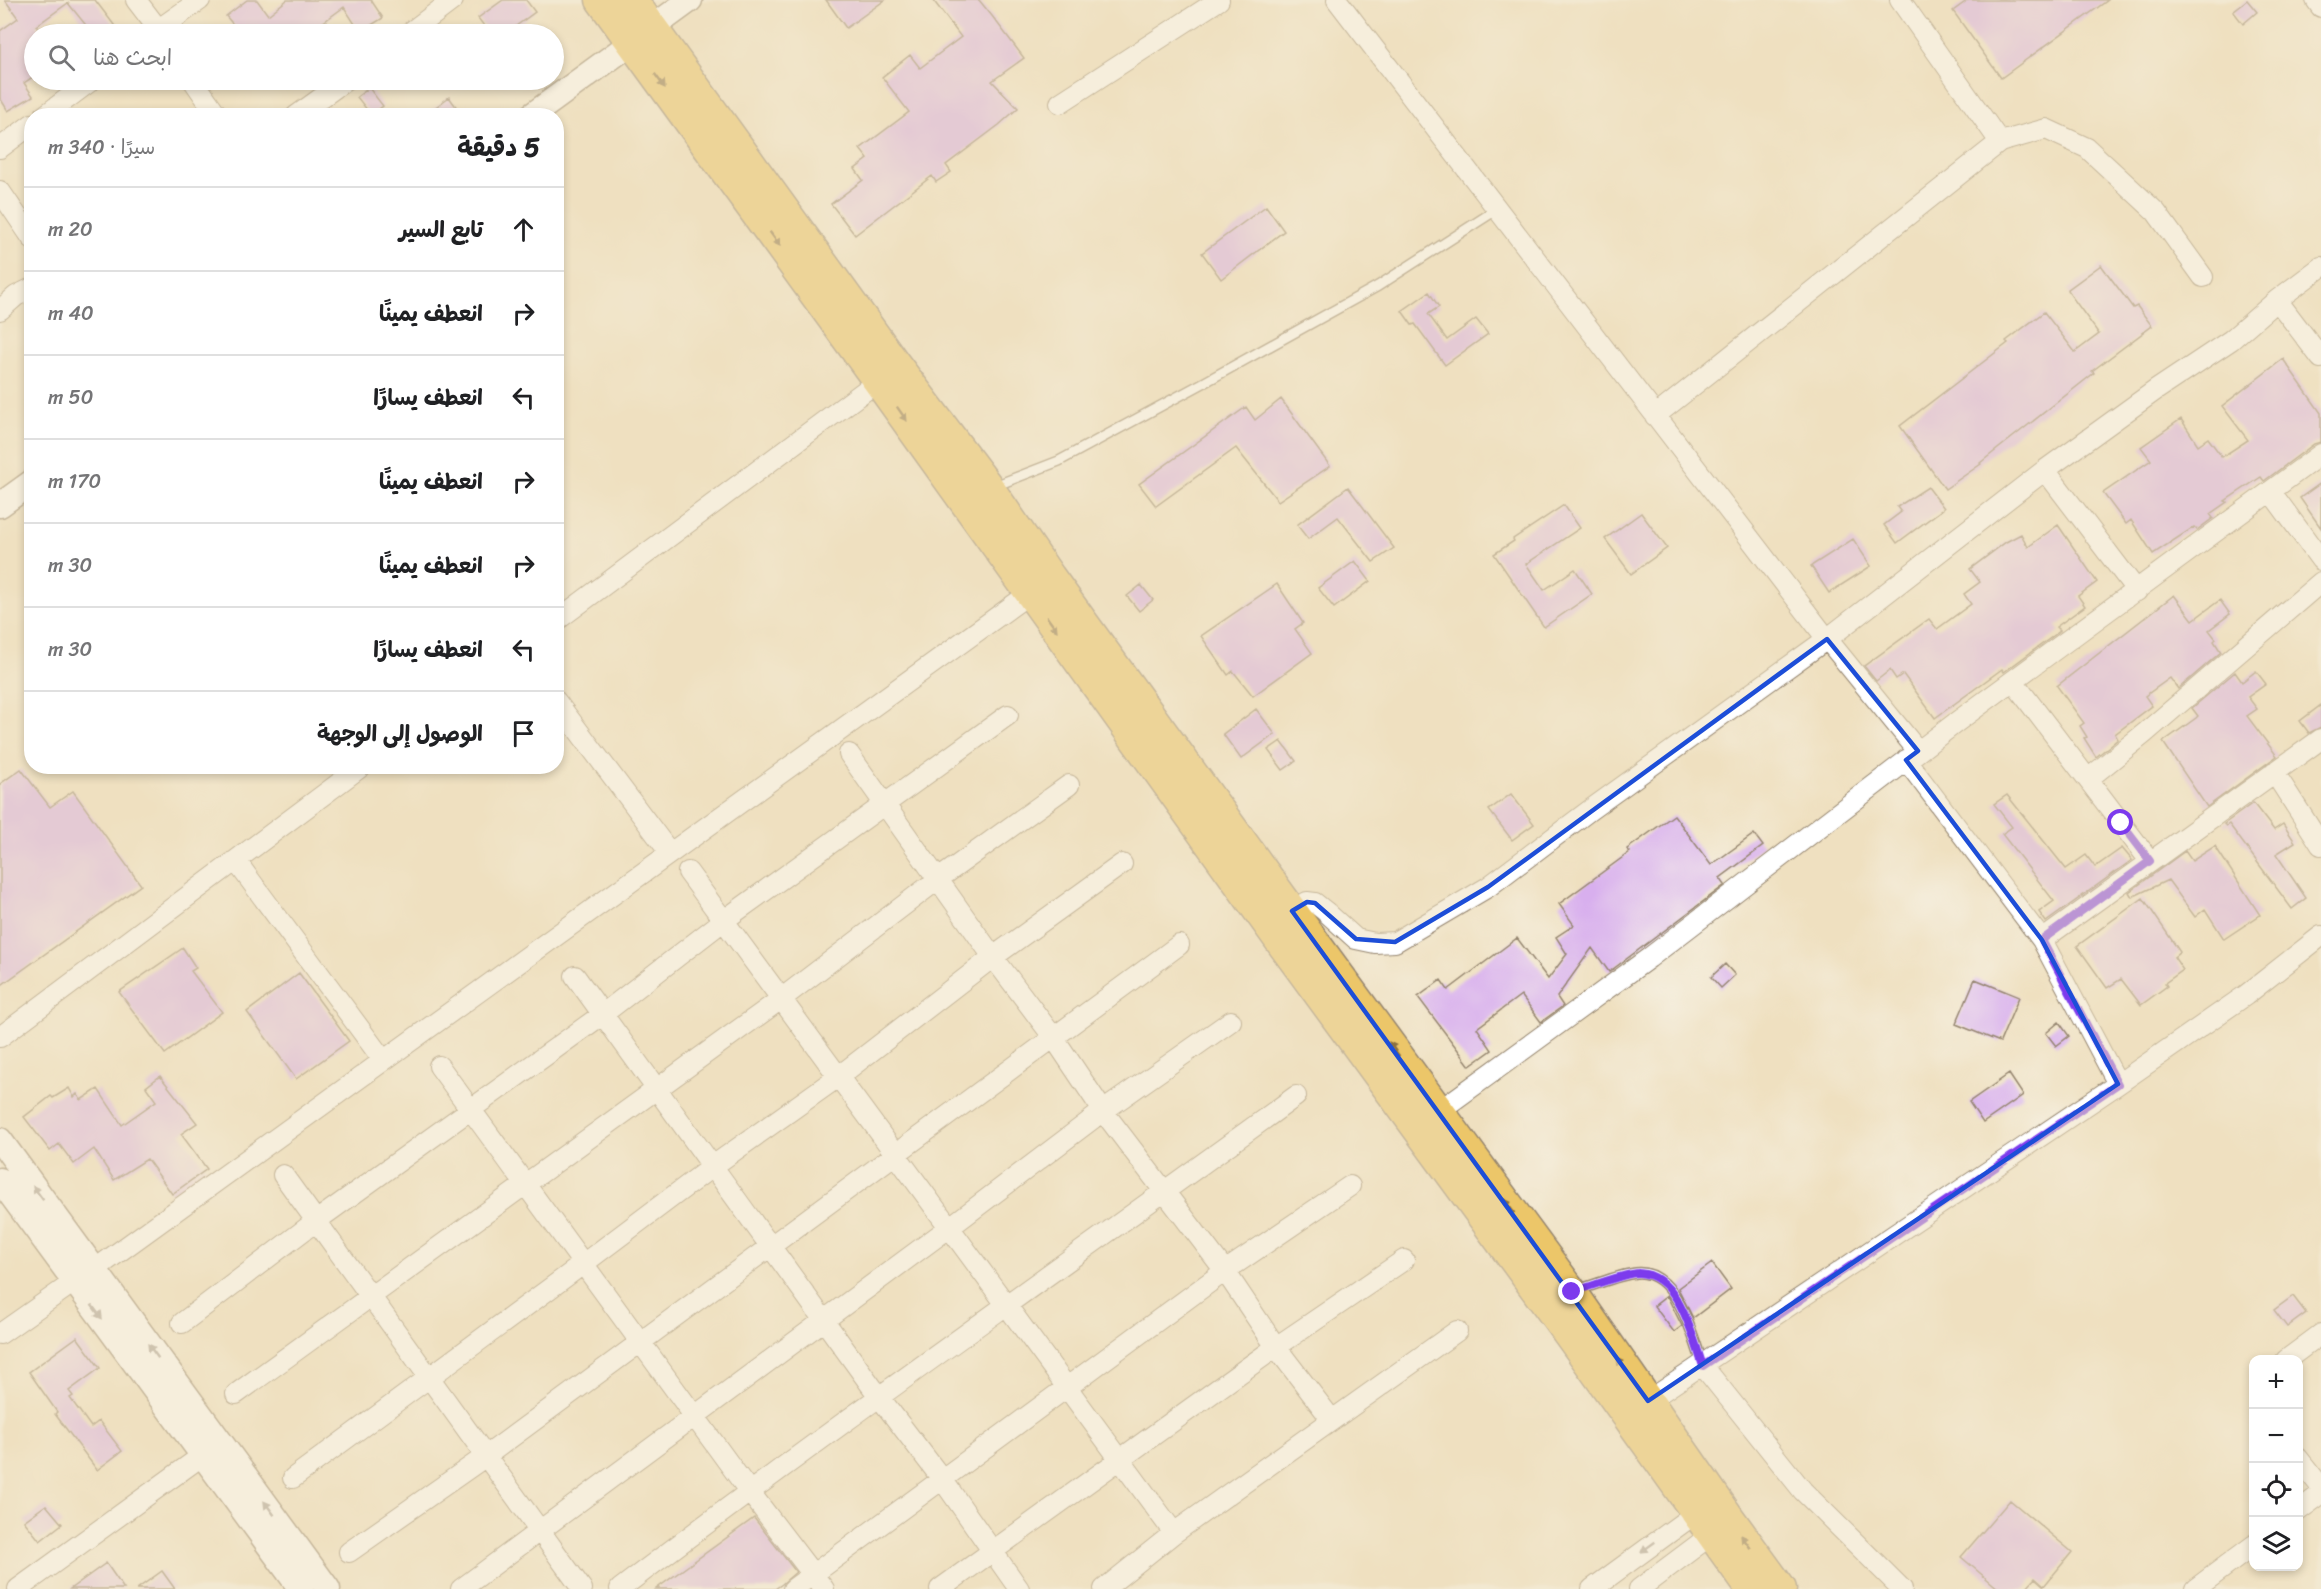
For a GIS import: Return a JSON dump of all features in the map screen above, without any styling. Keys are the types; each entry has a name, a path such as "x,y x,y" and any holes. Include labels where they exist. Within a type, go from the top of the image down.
{"main road":[{"path":"601,0 642,35 989,488 1281,920 1570,1336 1751,1589"},
{"path":"632,0 642,35 878,381 1030,593 1281,920 1439,1111 1572,1292 1781,1589"}],"street":[{"path":"136,0 152,24"},
{"path":"169,24 200,0"},
{"path":"421,24 453,0"},
{"path":"542,108 690,0"},
{"path":"1060,103 1219,0"},
{"path":"1337,0 1827,639 1912,756 2042,940 2118,1084"},
{"path":"1900,0 2000,142"},
{"path":"2316,0 2321,7"},
{"path":"55,108 79,90"},
{"path":"200,90 212,108"},
{"path":"307,108 332,90"},
{"path":"1655,416 2000,142 2046,129 2087,148 2156,212 2203,277"},
{"path":"0,148 24,130"},
{"path":"0,191 24,226"},
{"path":"1281,920 1307,902 1315,903 1356,939 1375,944 1395,942 1488,887 1590,810 1827,639 2045,470 2156,390 2231,340 2277,300 2321,267"},
{"path":"0,310 24,292"},
{"path":"2277,300 2321,358"},
{"path":"564,615 878,381"},
{"path":"1439,1111 1639,966 1912,756 2321,454"},
{"path":"2045,470 2137,591"},
{"path":"2,499 24,487"},
{"path":"2271,492 2321,560"},
{"path":"2088,779 2145,734 2321,582"},
{"path":"0,1334 84,1276 1030,593"},
{"path":"2013,681 2150,861"},
{"path":"564,712 670,853"},
{"path":"182,1323 316,1221 603,1014 723,921 1008,715"},
{"path":"2042,940 2321,739"},
{"path":"849,754 937,880 1054,1038 1103,1111 1225,1272 1276,1347 1332,1420"},
{"path":"2274,772 2321,845"},
{"path":"0,1037 351,774"},
{"path":"236,1395 781,999 937,880 1069,785"},
{"path":"236,861 383,1060"},
{"path":"293,1478 713,1166 838,1077 993,957 1122,864"},
{"path":"688,872 1174,1533"},
{"path":"1648,1401 2118,1084 2246,995 2321,936"},
{"path":"349,1552 486,1456 1179,945"},
{"path":"575,976 880,1398 942,1479 1019,1589"},
{"path":"461,1589 1103,1111 1231,1021"},
{"path":"439,1066 749,1491 819,1582"},
{"path":"620,1589 749,1491 880,1398 1005,1304 1165,1192 1296,1096"},
{"path":"0,1140 84,1276 203,1455 282,1544 328,1589"},
{"path":"283,1175 582,1589"},
{"path":"0,1180 84,1276 282,1544 302,1589"},
{"path":"793,1589 819,1582 942,1479 1225,1272 1350,1186"},
{"path":"940,1589 1118,1459 1404,1260"},
{"path":"1104,1589 1174,1533 1457,1331"},
{"path":"2292,1355 2321,1334"},
{"path":"1703,1366 1803,1491 1902,1589"},
{"path":"18,1589 203,1455"},
{"path":"2302,1463 2321,1487"},
{"path":"2303,1507 2321,1494"},
{"path":"1592,1589 1704,1524"},
{"path":"1639,1589 1704,1524"},
{"path":"2195,1589 2249,1548"}],"lane":[{"path":"989,488 1059,461 1195,388 1378,286 1496,210"},
{"path":"1572,1292 1638,1273 1659,1278 1679,1301 1703,1366"}],"highlighted area":[{"path":"1827,639 1918,751 1906,760 2042,940 2118,1084 1648,1401 1292,911 1307,902 1315,903 1356,939 1395,942 1488,887"}],"building":[{"path":"5,0 95,0 113,24 85,24 68,3 39,24 24,24 24,90 29,90 33,96 8,111 0,98 0,31 18,18"},
{"path":"247,0 257,0 268,15 287,0 371,0 383,18 373,24 355,24 344,7 321,24 233,24 226,16"},
{"path":"503,0 526,0 535,12 519,24 482,24 478,18"},
{"path":"826,0 885,0 846,28"},
{"path":"933,0 979,0 992,16 1024,58 992,81 1018,108 946,165 951,172 936,182 932,176 855,235 831,204 863,180 855,169 868,159 860,149 909,112 882,77 910,55 920,68 961,37"},
{"path":"1968,0 2108,0 2001,78 1953,11"},
{"path":"2247,0 2257,12 2243,24 2233,11"},
{"path":"366,90 371,90 383,106 366,108 357,97"},
{"path":"449,97 457,108 435,108"},
{"path":"1266,206 1284,231 1221,279 1202,253"},
{"path":"2101,265 2133,308 2137,306 2152,326 2092,371 2094,373 1981,464 1945,489 1900,426 2008,343 2006,341 2044,312 2075,352 2099,334 2067,290"},
{"path":"1429,292 1439,307 1428,314 1447,340 1476,319 1488,334 1445,365 1415,324 1412,325 1402,311"},
{"path":"2283,359 2321,413 2321,442 2314,444 2264,481 2261,477 2225,501 2227,502 2210,514 2213,518 2197,530 2194,527 2153,554 2131,520 2126,524 2103,493 2151,460 2141,447 2181,419 2198,445 2208,438 2222,457 2248,440 2222,406"},
{"path":"1281,399 1330,466 1278,501 1236,448 1156,506 1139,484 1246,407 1255,420"},
{"path":"2321,483 2321,528 2300,498"},
{"path":"1348,487 1394,548 1373,562 1338,517 1308,539 1297,525"},
{"path":"1928,487 1944,508 1897,543 1884,525 1901,512 1897,507"},
{"path":"1564,505 1580,528 1526,564 1544,590 1575,569 1592,594 1544,627 1494,554"},
{"path":"1641,513 1667,548 1631,574 1605,539"},
{"path":"2058,525 2097,582 2078,596 2085,606 2056,627 2060,631 2004,672 2002,669 1935,718 1903,674 1896,679 1890,670 1876,681 1864,666 1929,619 1937,629 1971,604 1964,594 1980,582 1970,569 2006,542 2021,534 2028,547"},
{"path":"1853,539 1871,566 1829,593 1811,566"},
{"path":"1355,561 1370,581 1334,608 1318,588"},
{"path":"1277,584 1303,623 1295,629 1312,653 1253,696 1233,671 1228,675 1201,636"},
{"path":"1141,585 1153,600 1139,611 1127,596"},
{"path":"2174,595 2193,620 2220,600 2230,614 2209,630 2216,639 2214,641 2221,652 2178,689 2170,678 2145,696 2152,706 2115,734 2118,739 2096,757 2084,738 2087,737 2080,726 2084,723 2057,686"},
{"path":"2256,671 2266,684 2248,697 2257,709 2247,716 2277,756 2207,807 2163,742 2196,718 2198,716 2192,708 2235,672 2242,682"},
{"path":"2321,705 2321,727 2309,733 2300,721"},
{"path":"1256,709 1275,734 1241,759 1223,734"},
{"path":"1281,741 1296,761 1283,770 1268,750"},
{"path":"21,769 50,807 73,791 141,885 0,986 0,784"},
{"path":"1511,794 1534,824 1512,840 1489,810"},
{"path":"2007,795 2066,869 2086,855 2095,867 2122,848 2132,860 2046,922 2039,912 2054,901 2002,834 2012,827 1994,804"},
{"path":"2253,803 2274,830 2283,824 2295,842 2276,854 2306,898 2292,909 2229,824 2226,826 2224,824"},
{"path":"1674,815 1711,865 1754,834 1763,846 1720,878 1725,885 1609,972 1592,948 1557,997 1563,1006 1541,1022 1521,995 1477,1028 1492,1050 1470,1066 1418,997 1441,980 1448,990 1517,938 1548,979 1567,954 1556,937 1574,925 1559,904 1630,852 1627,849"},
{"path":"2215,846 2260,915 2224,939 2205,909 2195,917 2168,880 2132,897 2129,892 2185,851 2192,861"},
{"path":"2143,898 2180,952 2174,957 2183,970 2165,983 2167,986 2141,1005 2121,979 2107,988 2077,946"},
{"path":"183,948 196,968 191,971 222,1012 165,1054 119,992"},
{"path":"1725,964 1735,975 1721,988 1711,977"},
{"path":"299,973 349,1041 296,1079 247,1012"},
{"path":"1975,979 2019,997 2000,1042 1956,1024"},
{"path":"2059,1022 2069,1036 2056,1046 2046,1033"},
{"path":"2009,1074 2023,1095 1983,1123 1969,1102"},
{"path":"160,1076 197,1123 181,1134 207,1169 172,1194 147,1159 114,1180 94,1149 74,1164 59,1144 50,1151 24,1117 51,1096 53,1098 69,1088 74,1097 77,1094 81,1100 98,1089 122,1125 156,1101 146,1087"},
{"path":"1712,1263 1731,1289 1693,1318 1678,1288"},
{"path":"1667,1296 1682,1326 1674,1332 1654,1306"},
{"path":"2293,1296 2306,1313 2287,1327 2274,1310"},
{"path":"77,1337 100,1368 69,1391 73,1396 70,1398 91,1427 99,1421 122,1451 97,1470 55,1414 57,1412 29,1372"},
{"path":"2010,1500 2072,1552 2044,1586 2035,1578 2025,1589 1999,1589 1961,1557"},
{"path":"46,1505 62,1524 40,1541 24,1521"},
{"path":"754,1518 796,1572 782,1584 775,1589 656,1589"},
{"path":"106,1563 124,1589 70,1589"},
{"path":"162,1571 175,1589 137,1589"}],"route":[{"path":"1572,1292 1638,1273 1659,1278 1679,1301 1703,1366 2118,1084 2042,940 2150,861 2121,823"}]}
